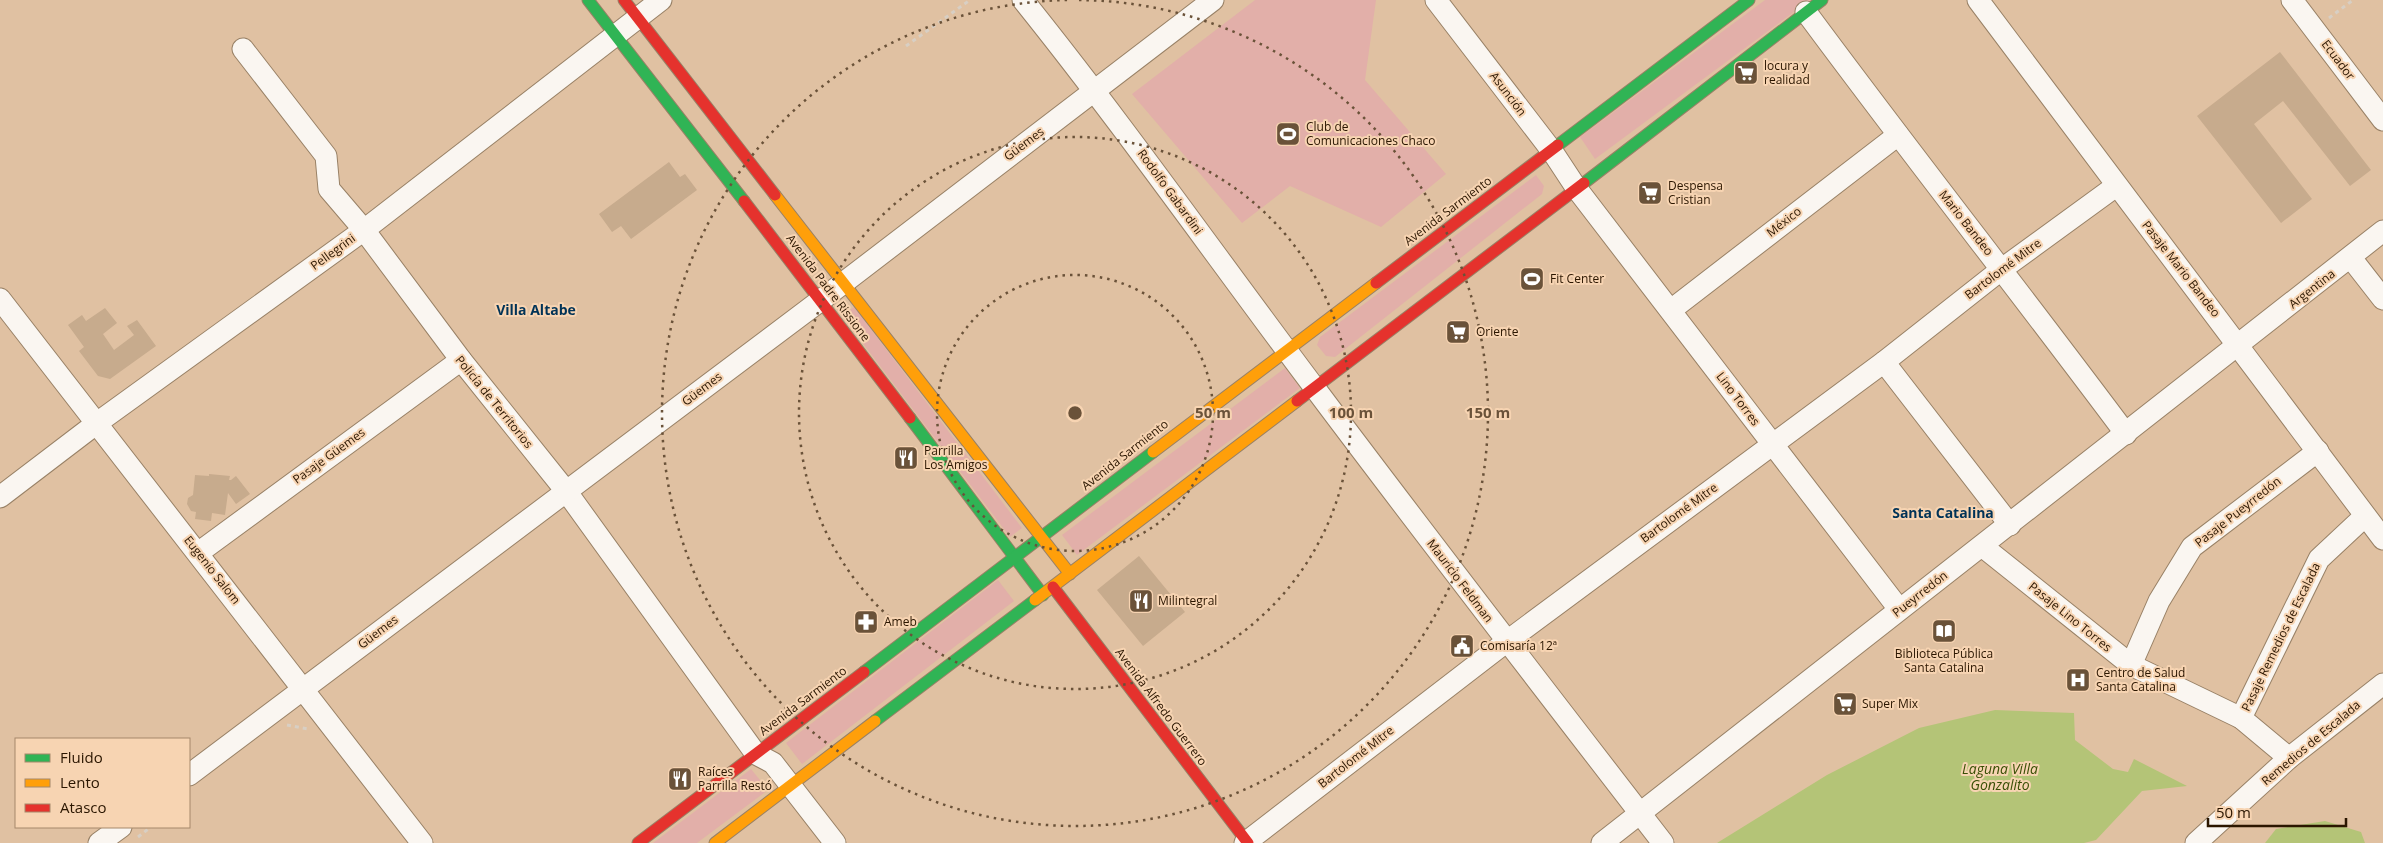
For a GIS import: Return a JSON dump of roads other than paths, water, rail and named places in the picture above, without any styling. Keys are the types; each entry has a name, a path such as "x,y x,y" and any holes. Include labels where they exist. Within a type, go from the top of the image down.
{"main road":[{"name":"Avenida Padre Rissione","path":"588,0 821,300 1043,595"},
{"name":"Avenida Padre Rissione","path":"624,0 1040,538 1070,574"},
{"name":"Avenida Sarmiento","path":"638,843 1286,349 1552,151 1749,0"},
{"path":"715,843 1578,189 1814,6"},
{"name":"Avenida Alfredo Guerrero","path":"1053,587 1246,842"}],"street":[{"name":"Pellegrini","path":"0,497 97,423 364,230 661,0"},
{"name":"Rodolfo Gabardini","path":"1023,0 1095,90 1314,388"},
{"name":"Güemes","path":"190,774 821,300 1213,0"},
{"name":"Asunción","path":"1436,0 1552,151 1578,189"},
{"name":"Pasaje Mario Bandeo","path":"1978,0 2383,539"},
{"name":"Ecuador","path":"2292,0 2383,120"},
{"name":"Mario Bandeo","path":"1814,6 1898,135 2126,434"},
{"name":"Policía de Territorios","path":"242,49 326,156 329,189 364,230 460,360 566,491 756,754"},
{"name":"México","path":"1671,310 1898,135"},
{"name":"Bartolomé Mitre","path":"1246,842 1506,642 1884,362 2002,269 2116,186"},
{"name":"Lino Torres","path":"1578,189 1899,609"},
{"name":"Argentina","path":"2239,345 2383,231"},
{"path":"2351,258 2383,299"},
{"name":"Eugenio Salom","path":"0,299 422,843"},
{"name":"Pueyrredón","path":"1602,843 2239,345"},
{"name":"Pasaje Güemes","path":"198,553 460,360"},
{"path":"1884,362 2010,525"},
{"name":"Mauricio Feldman","path":"1314,388 1506,642 1663,843"},
{"name":"Pasaje Pueyrredón","path":"2131,665 2159,601 2192,547 2318,451"},
{"name":"Pasaje Remedios de Escalada","path":"2241,718 2319,559 2365,516"},
{"name":"Pasaje Lino Torres","path":"1982,546 2131,665 2241,718 2289,758"},
{"name":"Remedios de Escalada","path":"2196,843 2289,758 2383,684"},
{"path":"756,754 773,763 835,843"},
{"path":"99,843 120,828"}],"water":[{"name":"Laguna Villa Gonzalito","path":"1995,710 2074,713 2075,740 2113,769 2128,772 2134,759 2187,786 2142,791 2096,840 2084,843 1717,843 1827,775 1919,728"},
{"path":"2325,821 2361,832 2365,843 2265,843 2276,829"}],"place":[{"name":"locura y realidad","path":"1746,73"},
{"name":"Club de Comunicaciones Chaco","path":"1288,134"},
{"name":"Despensa Cristian","path":"1650,193"},
{"name":"Fit Center","path":"1532,279"},
{"name":"Oriente","path":"1458,332"},
{"name":"Parrilla Los Amigos","path":"906,458"},
{"name":"Milintegral","path":"1141,601"},
{"name":"Ameb","path":"866,622"},
{"name":"Biblioteca Pública Santa Catalina","path":"1944,631"},
{"name":"Comisaría 12ª","path":"1462,646"},
{"name":"Centro de Salud Santa Catalina","path":"2078,680"},
{"name":"Super Mix","path":"1845,704"},
{"name":"Raíces Parrilla Restó","path":"680,779"}],"district":[{"name":"Villa Altabe","path":"536,310"},
{"name":"Santa Catalina","path":"1943,513"}]}
